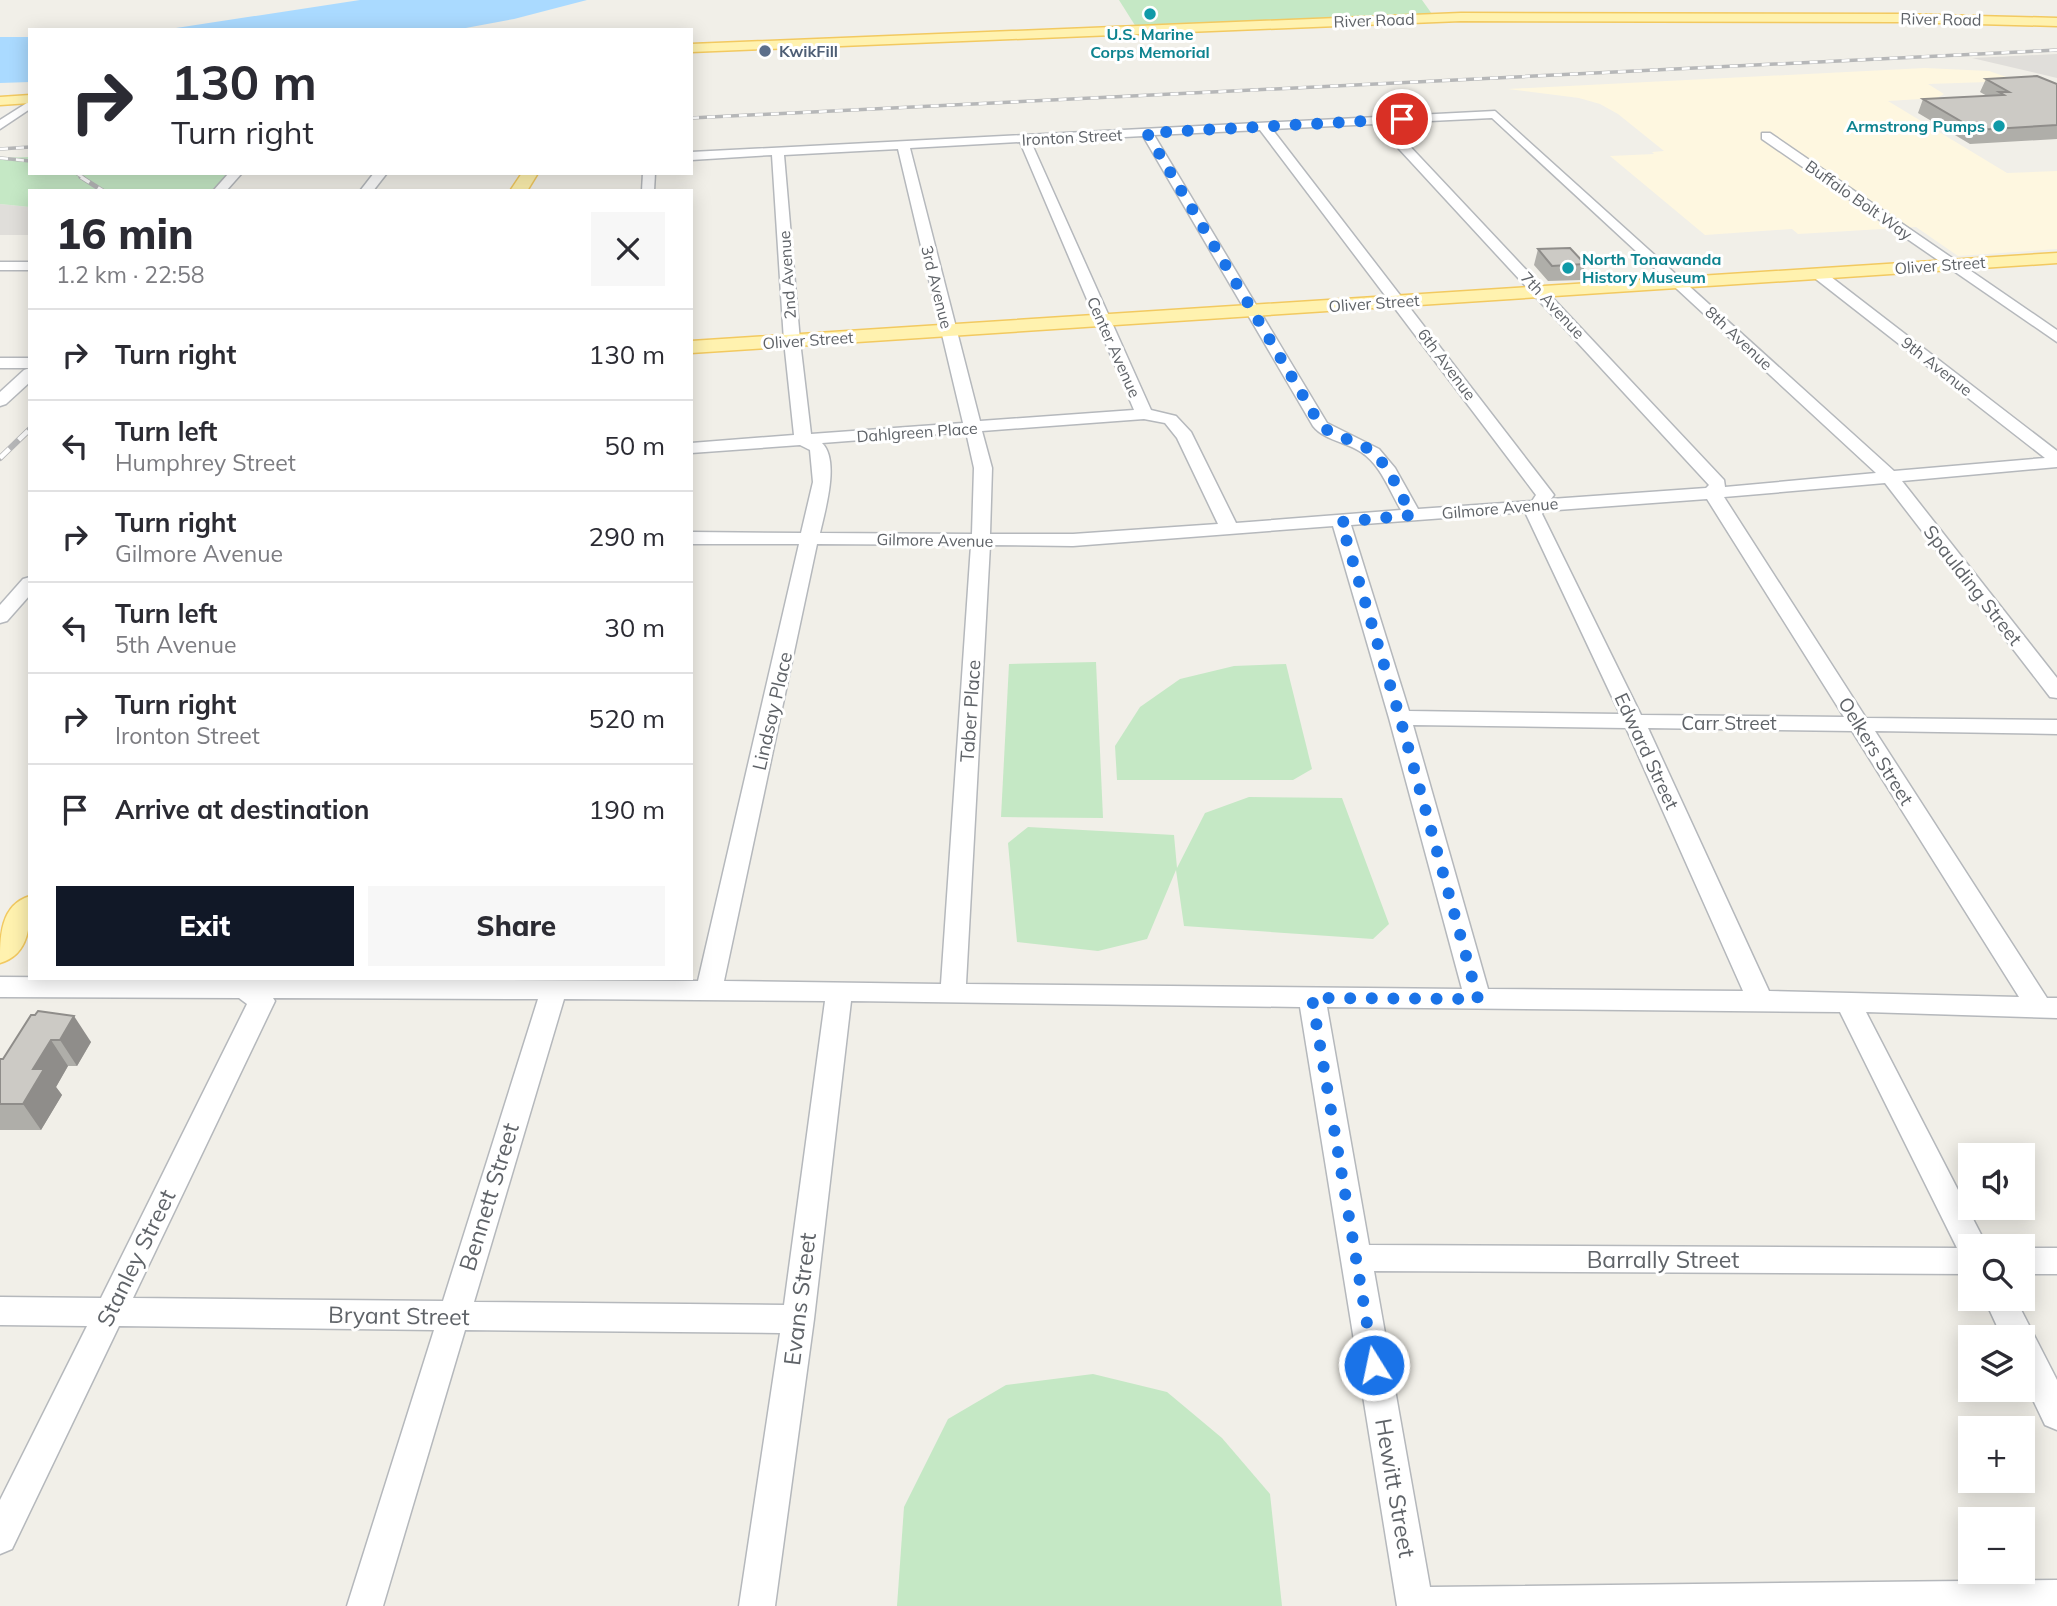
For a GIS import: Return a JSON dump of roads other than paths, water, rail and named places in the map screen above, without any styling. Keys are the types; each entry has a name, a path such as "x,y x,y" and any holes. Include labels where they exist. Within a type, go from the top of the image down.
{"main road":[{"name":"River Road","path":"693,48 1449,17 1899,18 2057,22"},
{"path":"0,102 28,102"},
{"name":"Oliver Street","path":"693,347 2057,258"},
{"path":"0,951 28,910"}],"street":[{"path":"0,125 28,104"},
{"name":"Ironton Street","path":"693,156 1495,114"},
{"name":"8th Avenue","path":"1495,114 1890,477"},
{"name":"7th Avenue","path":"1379,120 1718,484 1712,493"},
{"name":"6th Avenue","path":"1264,127 1545,495 1541,504"},
{"path":"1147,133 1321,426 1332,434 1366,447 1379,458 1412,515"},
{"name":"Buffalo Bolt Way","path":"1766,136 2057,337"},
{"name":"Center Avenue","path":"1024,139 1143,414 1170,419 1185,436 1230,529"},
{"name":"3rd Avenue","path":"903,146 973,428"},
{"name":"2nd Avenue","path":"778,152 792,341 803,440"},
{"path":"221,189 234,175"},
{"path":"368,189 379,175"},
{"path":"0,266 28,266"},
{"name":"9th Avenue","path":"1817,273 2057,460"},
{"path":"0,363 28,363"},
{"path":"0,401 28,375"},
{"name":"Dahlgreen Place","path":"693,448 1143,414"},
{"name":"Taber Place","path":"953,994 981,541 983,468 973,428"},
{"name":"Lindsay Place","path":"709,991 822,482 818,447 803,440"},
{"name":"Gilmore Avenue","path":"693,538 1073,540 1712,493 2057,460"},
{"name":"Spaulding Street","path":"1890,477 2057,692"},
{"name":"Oelkers Street","path":"1712,493 1858,723 2048,1008"},
{"name":"Edward Street","path":"1541,504 1533,514 1634,722 1761,1002"},
{"path":"1341,522 1400,718 1478,999"},
{"path":"0,617 28,585"},
{"name":"Carr Street","path":"1400,718 2057,727"},
{"path":"0,987 245,982 479,983 554,990 1848,1002 2048,1008"},
{"name":"Stanley Street","path":"0,1537 262,1002 245,982"},
{"name":"Bennett Street","path":"365,1606 554,990"},
{"name":"Evans Street","path":"757,1606 798,1319 839,991"},
{"name":"Hewitt Street","path":"1312,998 1415,1605"},
{"path":"1848,1002 1966,1234"},
{"name":"Barrally Street","path":"1356,1258 1958,1261"},
{"path":"2035,1261 2057,1261"},
{"name":"Bryant Street","path":"0,1311 798,1319"},
{"path":"2035,1370 2057,1414"},
{"path":"1415,1605 2057,1598"}],"water":[{"path":"360,0 587,0 466,28 176,28"},
{"path":"0,37 28,37 28,82 0,83"}],"railway":[{"path":"693,118 2057,50"},
{"path":"0,149 28,147"},
{"path":"0,158 28,161"},
{"path":"79,175 84,178"},
{"path":"81,177 100,189"},
{"path":"0,458 28,431"}],"place":[{"name":"U.S. Marine Corps Memorial","path":"1150,14"},
{"name":"KwikFill","path":"765,51"},
{"name":"Armstrong Pumps","path":"1999,126"},
{"name":"North Tonawanda History Museum","path":"1568,268"}]}
